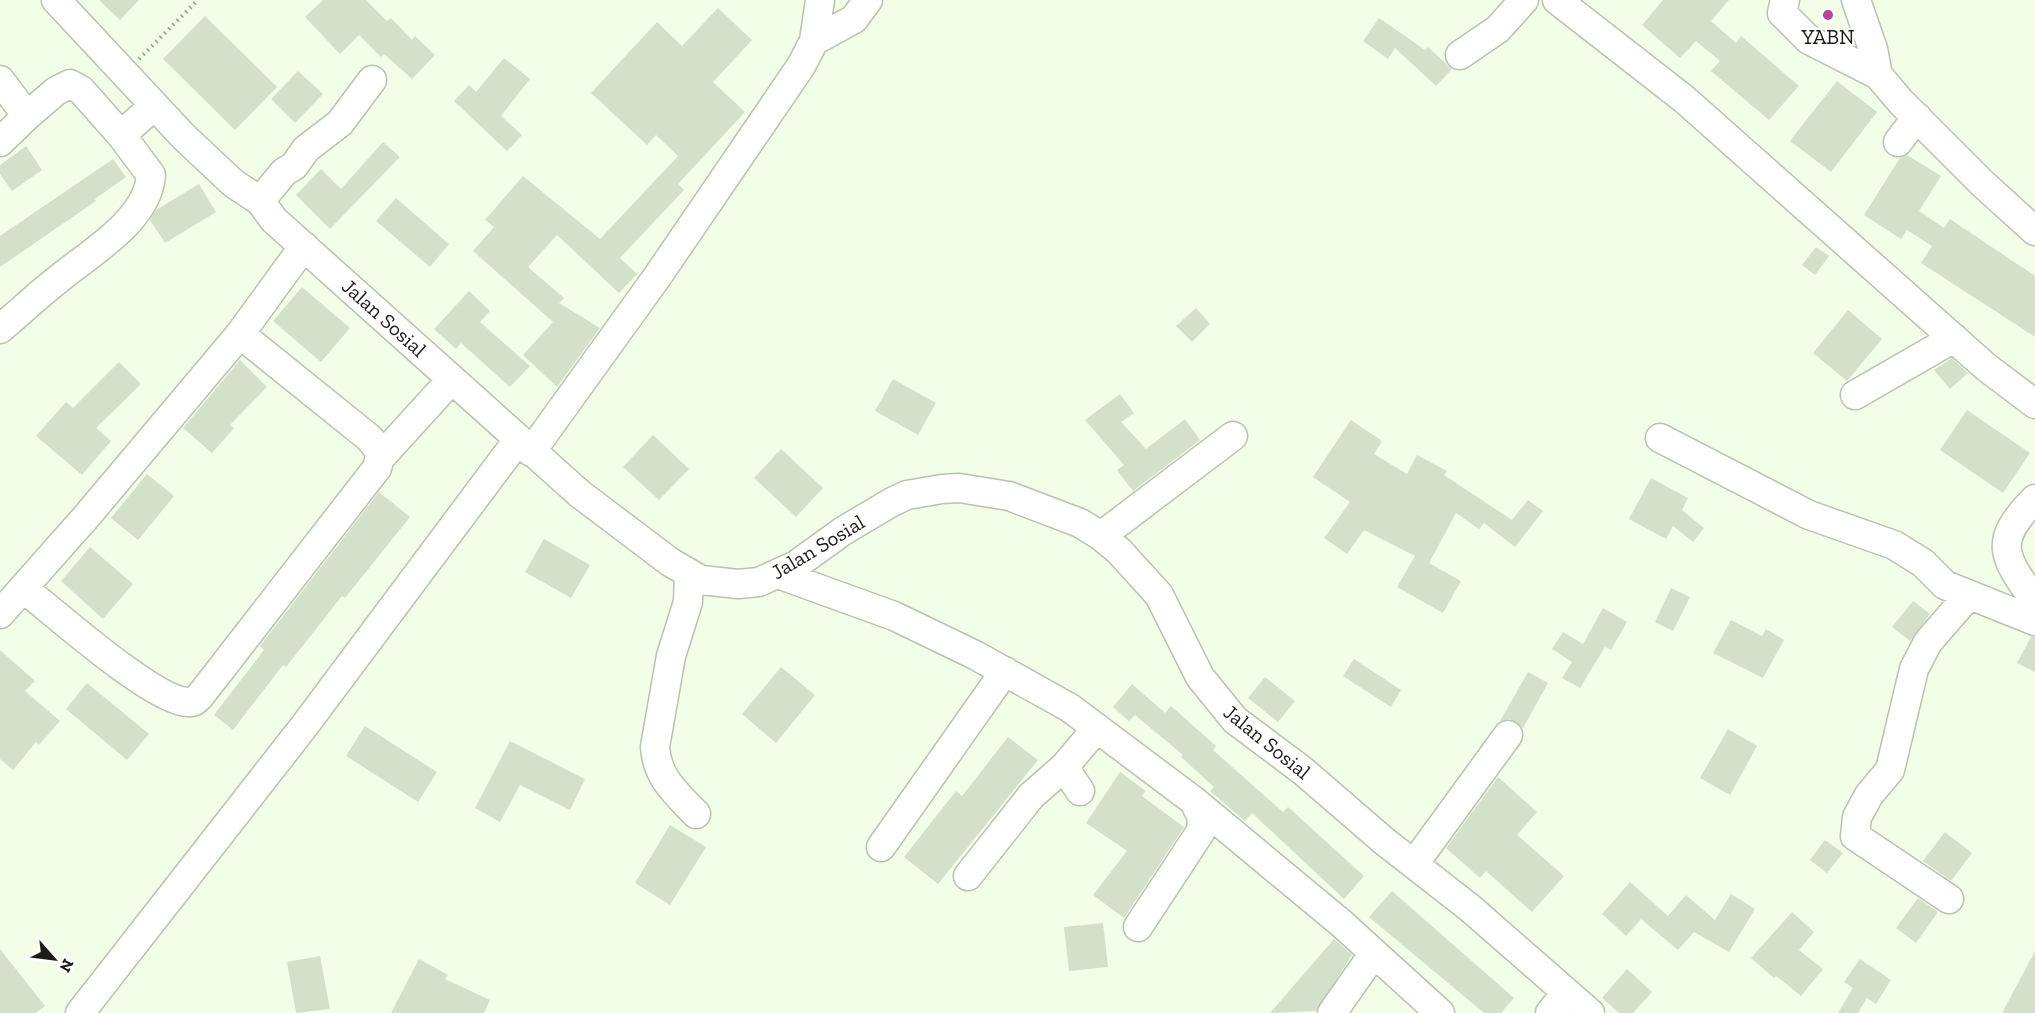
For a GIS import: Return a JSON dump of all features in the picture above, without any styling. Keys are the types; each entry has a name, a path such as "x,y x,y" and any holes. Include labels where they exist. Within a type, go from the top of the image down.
{"street":[{"name":"Jalan Sosial","path":"56,0 154,106 233,183 260,201 274,220 525,446 623,527 689,574 701,580 738,584 759,582 796,565 843,531 892,502 907,495 942,489 959,488 1010,496 1080,523 1119,551 1159,595 1200,677 1222,707 1470,908 1558,1003 1590,1013"},
{"path":"80,1013 664,268 801,66 814,41 820,0"},
{"path":"814,41 854,19 868,0"},
{"path":"1460,55 1498,29 1524,0"},
{"path":"1557,0 1684,99 1986,367 2035,404"},
{"path":"1785,0 1782,13 1809,40 1878,75 1983,184 2035,231"},
{"path":"1856,0 1870,39 1878,75"},
{"path":"0,80 27,116"},
{"path":"260,201 284,172 294,166 306,149 345,115 372,80"},
{"path":"0,142 56,91 70,84 81,90 121,135 151,175 150,190 141,205 102,247 56,280 0,329"},
{"path":"121,135 154,106"},
{"path":"1899,142 1917,117"},
{"path":"0,614 86,517 240,334 304,246"},
{"path":"240,334 368,437 379,448 381,457"},
{"path":"1855,395 1954,338"},
{"path":"23,588 152,688 175,699 194,702 218,675 370,477 381,457 452,379"},
{"path":"1101,536 1233,436"},
{"path":"1660,438 1809,515 1894,545 1923,563 1945,585 2035,621"},
{"path":"2035,499 2012,524 2006,538 2012,570 2035,601"},
{"path":"689,574 688,602 671,656 655,747 656,762 662,778 696,814"},
{"path":"778,574 894,616 1005,671 1070,708 1194,801 1327,911 1440,1013"},
{"path":"1949,899 1855,836 1857,817 1869,795 1890,770 1914,669 1928,642 1968,596"},
{"path":"881,847 1005,671"},
{"path":"968,876 1031,796 1064,767 1097,728"},
{"path":"1414,864 1508,735"},
{"path":"1064,767 1080,791"},
{"path":"1138,927 1201,831 1202,818 1194,801"},
{"path":"1332,1013 1374,953"}],"path":[{"path":"124,74 198,0"}],"building":[{"path":"99,0 139,0 120,20"},
{"path":"323,0 366,0 387,21 391,18 412,40 415,36 435,55 412,79 384,54 381,57 359,35 340,54 305,17"},
{"path":"1663,0 1729,0 1711,21 1736,43 1741,36 1799,86 1769,120 1711,71 1720,61 1696,41 1680,58 1642,25"},
{"path":"718,8 752,40 713,82 745,112 678,184 684,190 620,258 637,274 619,293 557,235 528,267 564,298 559,303 600,328 557,387 523,355 553,322 473,251 494,227 485,220 523,176 600,239 678,156 656,135 647,145 591,93 657,22 682,46"},
{"path":"205,16 277,87 235,130 163,59"},
{"path":"1379,18 1425,50 1428,47 1452,69 1436,86 1395,48 1388,59 1363,41"},
{"path":"504,58 530,79 501,116 522,135 507,151 454,101 469,85 476,92"},
{"path":"298,71 323,94 295,123 271,99"},
{"path":"1837,81 1877,112 1831,172 1790,141"},
{"path":"383,142 400,157 330,229 296,195 321,169 341,189"},
{"path":"26,146 42,170 12,191 0,174 0,165"},
{"path":"1907,155 1941,176 1919,211 1944,228 1950,219 2035,276 2035,337 1921,263 1932,246 1907,230 1901,239 1864,215 1900,158"},
{"path":"113,159 126,177 95,199 96,201 0,267 0,236"},
{"path":"199,184 216,212 165,243 150,220 156,210"},
{"path":"396,198 449,244 430,267 376,221"},
{"path":"1816,247 1829,256 1815,275 1802,265"},
{"path":"302,287 350,328 321,362 273,321"},
{"path":"469,291 490,311 480,322 530,366 510,387 461,343 456,349 434,329"},
{"path":"1196,308 1210,324 1192,342 1176,326"},
{"path":"1848,310 1882,339 1847,381 1813,353"},
{"path":"1952,358 1968,373 1950,389 1934,370"},
{"path":"240,360 267,387 230,425 234,428 212,453 183,428"},
{"path":"119,362 141,384 96,428 111,441 82,475 36,436 66,402 73,408"},
{"path":"893,379 936,403 918,435 875,411"},
{"path":"1120,394 1134,413 1121,422 1146,449 1185,419 1200,440 1133,491 1117,470 1124,465 1085,420"},
{"path":"1967,410 2030,453 2003,493 1940,450"},
{"path":"1351,420 1382,441 1374,454 1407,474 1417,455 1447,471 1444,475 1512,520 1528,500 1543,511 1515,547 1484,523 1479,529 1456,513 1429,563 1461,581 1443,613 1397,587 1415,556 1364,530 1347,554 1324,538 1350,502 1313,477"},
{"path":"653,435 689,469 659,500 623,467"},
{"path":"781,449 823,488 796,517 754,478"},
{"path":"147,474 174,496 138,540 111,518"},
{"path":"1651,478 1688,498 1682,510 1704,528 1693,542 1673,526 1666,539 1629,519"},
{"path":"379,492 410,517 345,598 342,596 286,667 283,665 233,730 214,715 264,650 260,646"},
{"path":"544,539 590,565 571,598 525,572"},
{"path":"90,547 133,584 103,619 61,581"},
{"path":"1671,588 1690,597 1673,631 1655,622"},
{"path":"1913,601 1930,614 1910,641 1892,627"},
{"path":"1603,608 1627,622 1611,650 1605,647 1580,688 1562,678 1572,662 1552,649 1563,632 1583,644"},
{"path":"1731,620 1762,636 1766,629 1784,640 1763,678 1713,653"},
{"path":"2031,637 2035,637 2035,672 2017,663"},
{"path":"0,650 35,681 25,691 60,721 39,745 36,742 13,770 0,759"},
{"path":"1354,659 1401,690 1391,707 1343,676"},
{"path":"781,667 815,695 776,743 742,714"},
{"path":"1528,672 1548,683 1523,728 1510,719 1500,721"},
{"path":"1265,677 1295,701 1278,722 1248,698"},
{"path":"87,683 149,734 127,760 66,709"},
{"path":"1132,684 1165,713 1171,706 1216,746 1213,750 1283,812 1288,807 1364,876 1344,899 1252,813 1245,821 1210,791 1214,787 1181,757 1183,755 1135,715 1129,721 1113,707"},
{"path":"365,726 437,772 418,802 346,756"},
{"path":"1728,729 1757,746 1730,795 1700,778"},
{"path":"1008,737 1038,760 938,884 904,857 956,791 962,796"},
{"path":"510,741 585,779 570,810 520,785 500,822 475,808"},
{"path":"1120,772 1146,791 1142,796 1184,827 1124,918 1093,895 1127,851 1086,823"},
{"path":"1498,777 1537,812 1517,835 1564,876 1532,912 1486,871 1480,878 1446,848"},
{"path":"670,825 706,847 670,905 635,883"},
{"path":"1945,832 1972,853 1951,881 1923,861"},
{"path":"1825,840 1843,853 1827,873 1810,860"},
{"path":"1630,882 1668,916 1686,895 1715,920 1731,894 1755,909 1729,952 1694,932 1678,950 1641,919 1626,936 1602,914"},
{"path":"1392,891 1514,998 1501,1013 1484,1013 1369,917"},
{"path":"1918,898 1938,912 1916,943 1896,928"},
{"path":"1792,912 1814,932 1799,950 1823,969 1801,996 1776,976 1774,978 1751,958"},
{"path":"1103,923 1108,967 1069,971 1064,927"},
{"path":"1334,939 1352,955 1316,1011 1270,1013"},
{"path":"0,949 45,1006 36,1013 0,1013"},
{"path":"2035,951 2035,1013 2002,1013"},
{"path":"320,956 330,1009 296,1013 287,962"},
{"path":"419,959 448,975 445,979 490,1000 484,1013 391,1013"},
{"path":"1860,959 1891,980 1876,1004 1867,998 1858,1013 1838,1013 1853,988 1844,982"},
{"path":"1627,969 1652,992 1633,1013 1619,1013 1602,998"}],"place":[{"name":"YABN","path":"1828,15"}]}
